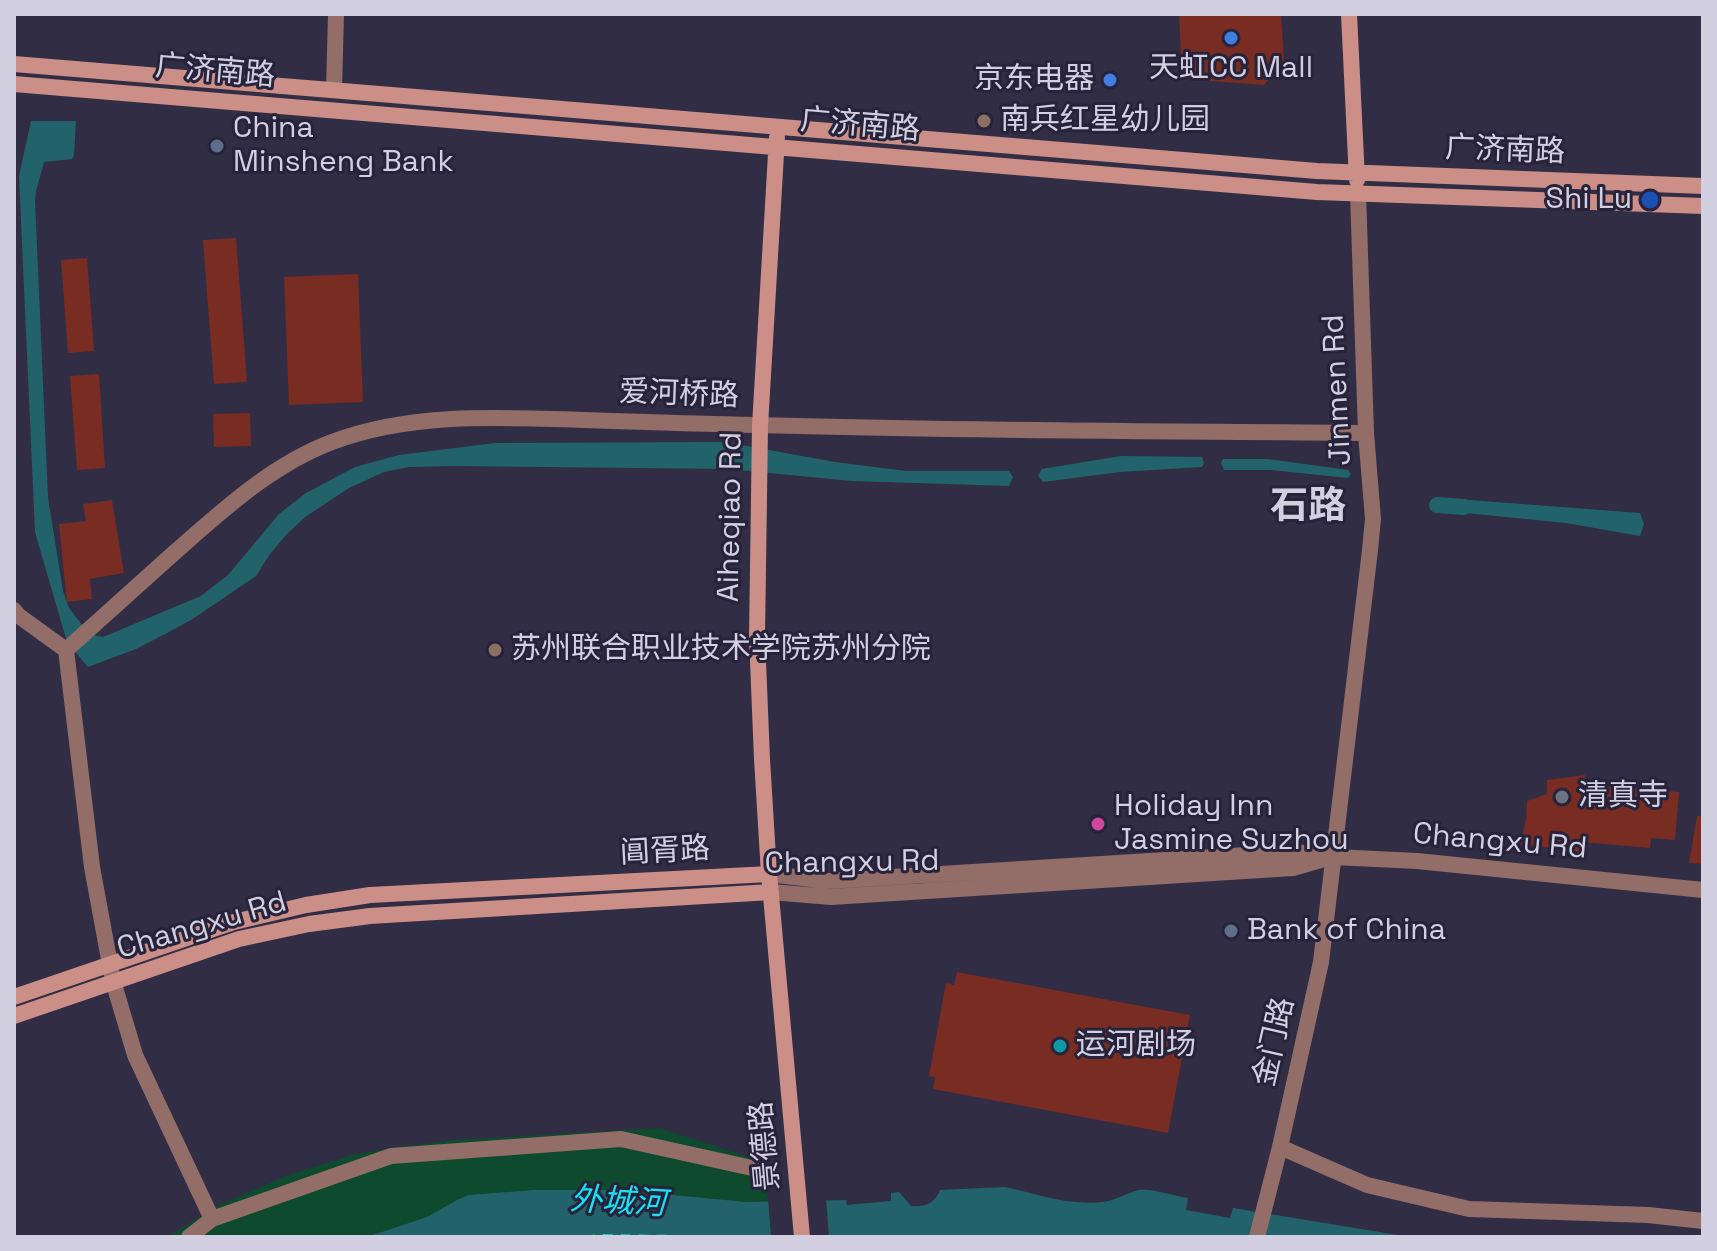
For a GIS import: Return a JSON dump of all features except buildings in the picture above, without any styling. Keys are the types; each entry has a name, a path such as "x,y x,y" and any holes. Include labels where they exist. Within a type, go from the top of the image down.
{"main road":[{"name":"Jinmen Rd","path":"1349,14 1358,193"},
{"name":"广济南路","path":"14,64 1317,171 1703,186"},
{"name":"广济南路","path":"14,84 1301,191 1703,206"},
{"name":"Aiheqiao Rd","path":"778,128 760,430 757,637 769,874 786,1051"},
{"name":"阊胥路","path":"14,997 234,922 336,900 370,895 769,874"},
{"name":"Changxu Rd","path":"14,1016 239,939 309,924 370,916 771,892"},
{"name":"景德路","path":"786,1051 802,1237"}],"street":[{"path":"334,90 336,14"},
{"name":"Jinmen Rd","path":"1334,857 1372,533 1358,193"},
{"name":"爱河桥路","path":"67,648 196,534 271,474 307,453 357,434 413,424 536,418 760,430 1366,433"},
{"path":"14,610 67,648 92,867 113,981 135,1055 212,1219"},
{"name":"阊胥路","path":"769,874 828,881 1295,852 1334,857"},
{"name":"Changxu Rd","path":"771,892 861,896 1293,868 1334,857 1417,861 1703,890"},
{"name":"金门路","path":"1257,1237 1319,971 1334,857"},
{"path":"189,1237 212,1219 391,1156 621,1139 761,1170"},
{"path":"1280,1147 1367,1185 1469,1209 1648,1215 1703,1221"}],"shaded area":[{"path":"659,1128 765,1162 768,1202 621,1190 534,1190 457,1200 427,1217 367,1237 167,1237 217,1206 283,1177 352,1155 454,1140"}],"water":[{"path":"31,121 76,121 72,159 44,162 35,201 48,498 63,591 69,608 89,634 103,637 201,596 228,575 279,514 306,493 355,467 399,455 495,443 725,442 906,471 1009,471 1013,477 1009,486 852,481 729,469 453,466 409,467 384,472 349,488 305,517 270,554 256,576 191,620 136,649 88,667 67,642 35,532 19,176"},
{"path":"1121,456 1202,457 1204,463 1202,467 1120,472 1043,482 1038,476 1042,469"},
{"path":"1223,459 1268,459 1348,470 1351,474 1348,478 1271,470 1224,470"},
{"path":"1469,500 1640,513 1644,524 1640,536 1566,523 1446,511 1441,506 1446,501"},
{"name":"外城河","path":"1005,1187 1054,1199 1091,1203 1150,1190 1188,1198 1186,1210 1230,1218 1233,1208 1410,1237 367,1237 427,1217 469,1195 534,1190 621,1190 746,1202 846,1200 847,1205 891,1201 891,1193 899,1192 911,1206 916,1206 932,1201 940,1190"}],"pier":[{"path":"826,1197 829,1237 771,1237 768,1198"}],"waterway":[{"path":"1437,505 1464,507"}],"ferry route":[{"path":"585,1237 758,1237"}],"place":[{"name":"天虹CC Mall","path":"1231,38"},
{"name":"京东电器","path":"1110,80"},
{"name":"南兵红星幼儿园","path":"984,121"},
{"name":"China Minsheng Bank","path":"217,146"},
{"name":"Shi Lu","path":"1650,200"},
{"name":"苏州联合职业技术学院苏州分院","path":"495,650"},
{"name":"清真寺","path":"1562,797"},
{"name":"Holiday Inn Jasmine Suzhou","path":"1098,824"},
{"name":"Bank of China","path":"1231,931"},
{"name":"运河剧场","path":"1060,1046"}],"district":[{"name":"石路","path":"1308,508"}]}
